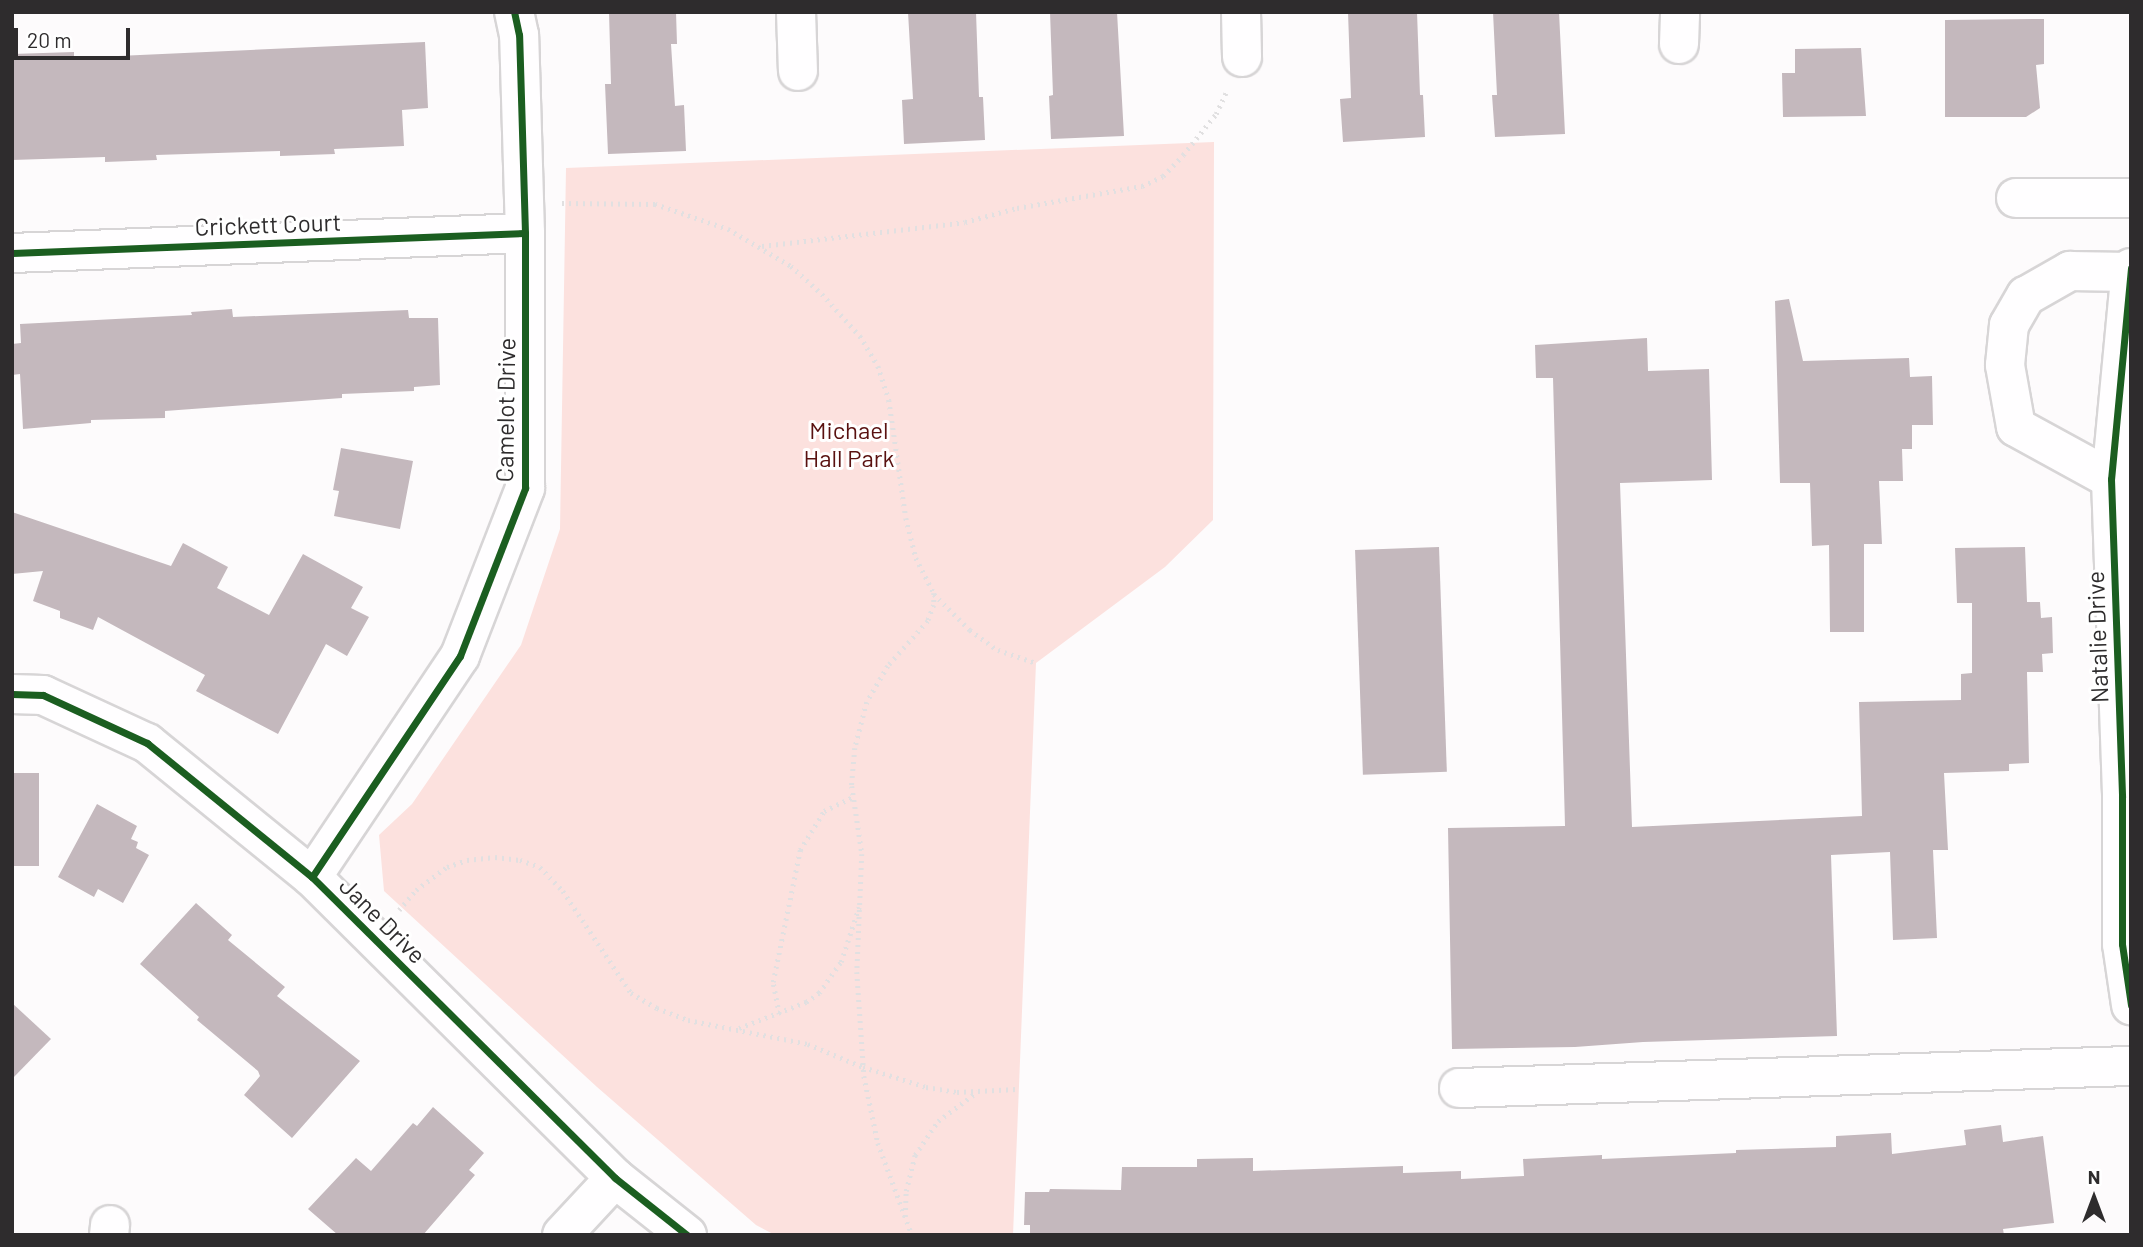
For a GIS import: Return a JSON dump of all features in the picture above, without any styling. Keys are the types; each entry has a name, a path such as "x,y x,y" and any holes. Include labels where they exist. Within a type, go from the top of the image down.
{"street":[{"name":"Camelot Drive","path":"312,877 460,656 525,488 525,233 519,35 514,12"},
{"path":"796,12 798,72"},
{"path":"1241,12 1242,57"},
{"path":"2015,198 2131,198"},
{"name":"Crickett Court","path":"12,253 525,233"},
{"path":"2111,479 2016,427 2005,365 2006,352 2009,325 2026,296 2070,271 2131,270"},
{"name":"Natalie Drive","path":"2131,270 2111,479 2122,797 2122,944 2131,1005"},
{"name":"Jane Drive","path":"12,694 43,695 147,743 312,877 615,1178 687,1235"},
{"path":"1459,1088 2131,1066"},
{"path":"562,1235 615,1178"}],"path":[{"path":"761,246 965,222 1017,208 1142,186 1163,176 1216,114 1242,57"},
{"path":"552,203 655,204 728,229 761,246 822,294 860,336 878,366 889,400 906,518 916,558 934,593 970,630 998,650 1036,663"},
{"path":"912,1235 878,1143 863,1067 858,972 863,889 853,797 855,748 867,702 888,666 928,621 934,605 934,593"},
{"path":"779,1014 774,982 800,849 824,811 853,797"},
{"path":"401,907 430,878 447,867 467,860 495,857 540,867 583,917 631,993 657,1008 688,1020 808,1044 863,1067 926,1087 977,1092 1017,1089"},
{"path":"738,1029 779,1014 819,993 841,962 855,928 863,889"},
{"path":"905,1218 906,1191 915,1155 939,1121 977,1092"}],"green space":[{"name":"Michael Hall Park","path":"1214,142 1213,520 1165,567 1036,663 1013,1235 775,1235 756,1225 597,1087 384,891 379,835 412,804 521,645 560,529 566,168"}],"building":[{"path":"609,12 676,12 677,44 671,44 675,106 684,105 686,151 608,154 605,84 611,84"},
{"path":"908,12 976,12 979,97 983,97 985,140 904,144 902,100 913,99"},
{"path":"1050,12 1117,12 1124,136 1051,139 1049,96 1053,95"},
{"path":"1348,12 1417,12 1420,95 1423,95 1425,137 1343,142 1340,99 1351,98"},
{"path":"1493,12 1559,12 1565,134 1495,137 1492,95 1497,95"},
{"path":"2044,19 2044,64 2036,65 2040,108 2026,117 1945,117 1945,20"},
{"path":"425,42 428,108 402,110 404,146 334,149 335,154 280,156 280,151 156,155 157,160 105,162 105,157 12,160 12,54 74,52 74,58"},
{"path":"1861,48 1866,116 1783,117 1782,73 1795,73 1795,49"},
{"path":"1789,299 1803,361 1909,358 1910,377 1932,376 1933,425 1912,425 1912,449 1902,449 1903,481 1879,481 1882,544 1864,544 1864,632 1830,632 1829,545 1812,546 1810,483 1780,483 1775,301"},
{"path":"232,309 233,317 408,310 409,318 438,318 440,385 414,387 414,391 342,394 342,398 165,411 165,418 91,420 91,423 23,429 20,374 12,375 12,344 21,343 20,324 192,315 191,312"},
{"path":"1647,338 1648,371 1709,369 1712,480 1620,483 1632,827 1862,816 1859,702 1961,700 1961,674 1972,673 1972,603 1957,603 1955,548 2025,547 2027,602 2040,602 2041,618 2052,617 2053,653 2042,654 2043,672 2027,672 2029,763 2009,764 2009,771 1944,773 1948,850 1933,850 1937,938 1893,940 1890,852 1831,855 1837,1036 1643,1042 1575,1047 1452,1049 1448,828 1565,826 1553,378 1536,378 1535,345"},
{"path":"341,448 413,461 400,529 334,516 339,491 333,490"},
{"path":"12,512 171,566 183,543 228,567 217,588 269,615 303,554 363,587 351,608 369,617 347,656 326,644 278,734 196,691 205,675 98,617 93,630 60,618 60,611 33,601 43,571 12,574"},
{"path":"1439,547 1447,772 1363,775 1355,550"},
{"path":"12,773 39,773 39,866 12,866"},
{"path":"97,804 137,826 131,839 138,842 136,848 149,855 123,903 98,889 94,897 58,877"},
{"path":"196,903 232,935 228,940 285,987 277,996 360,1061 292,1138 244,1095 260,1076 258,1071 197,1020 199,1017 140,964"},
{"path":"12,1003 51,1039 12,1079"},
{"path":"433,1107 484,1153 469,1170 475,1175 423,1235 338,1235 308,1209 356,1158 371,1171 413,1123 417,1126"},
{"path":"2001,1125 2003,1142 2043,1136 2054,1223 2003,1229 2004,1235 1030,1235 1030,1225 1024,1225 1025,1192 1049,1192 1050,1189 1121,1190 1122,1167 1197,1167 1197,1159 1253,1158 1253,1171 1403,1166 1403,1173 1461,1171 1461,1179 1524,1176 1523,1159 1602,1155 1602,1159 1736,1153 1736,1150 1836,1147 1836,1136 1891,1133 1892,1154 1966,1145 1964,1130"}],"cycle path":[{"path":"312,877 460,656 525,488 525,233 519,35 514,12"},
{"path":"12,253 525,233"},
{"path":"2131,268 2111,479 2122,797 2122,944 2131,1005"},
{"path":"12,694 43,695 147,743 312,877 615,1178 687,1235"}]}
